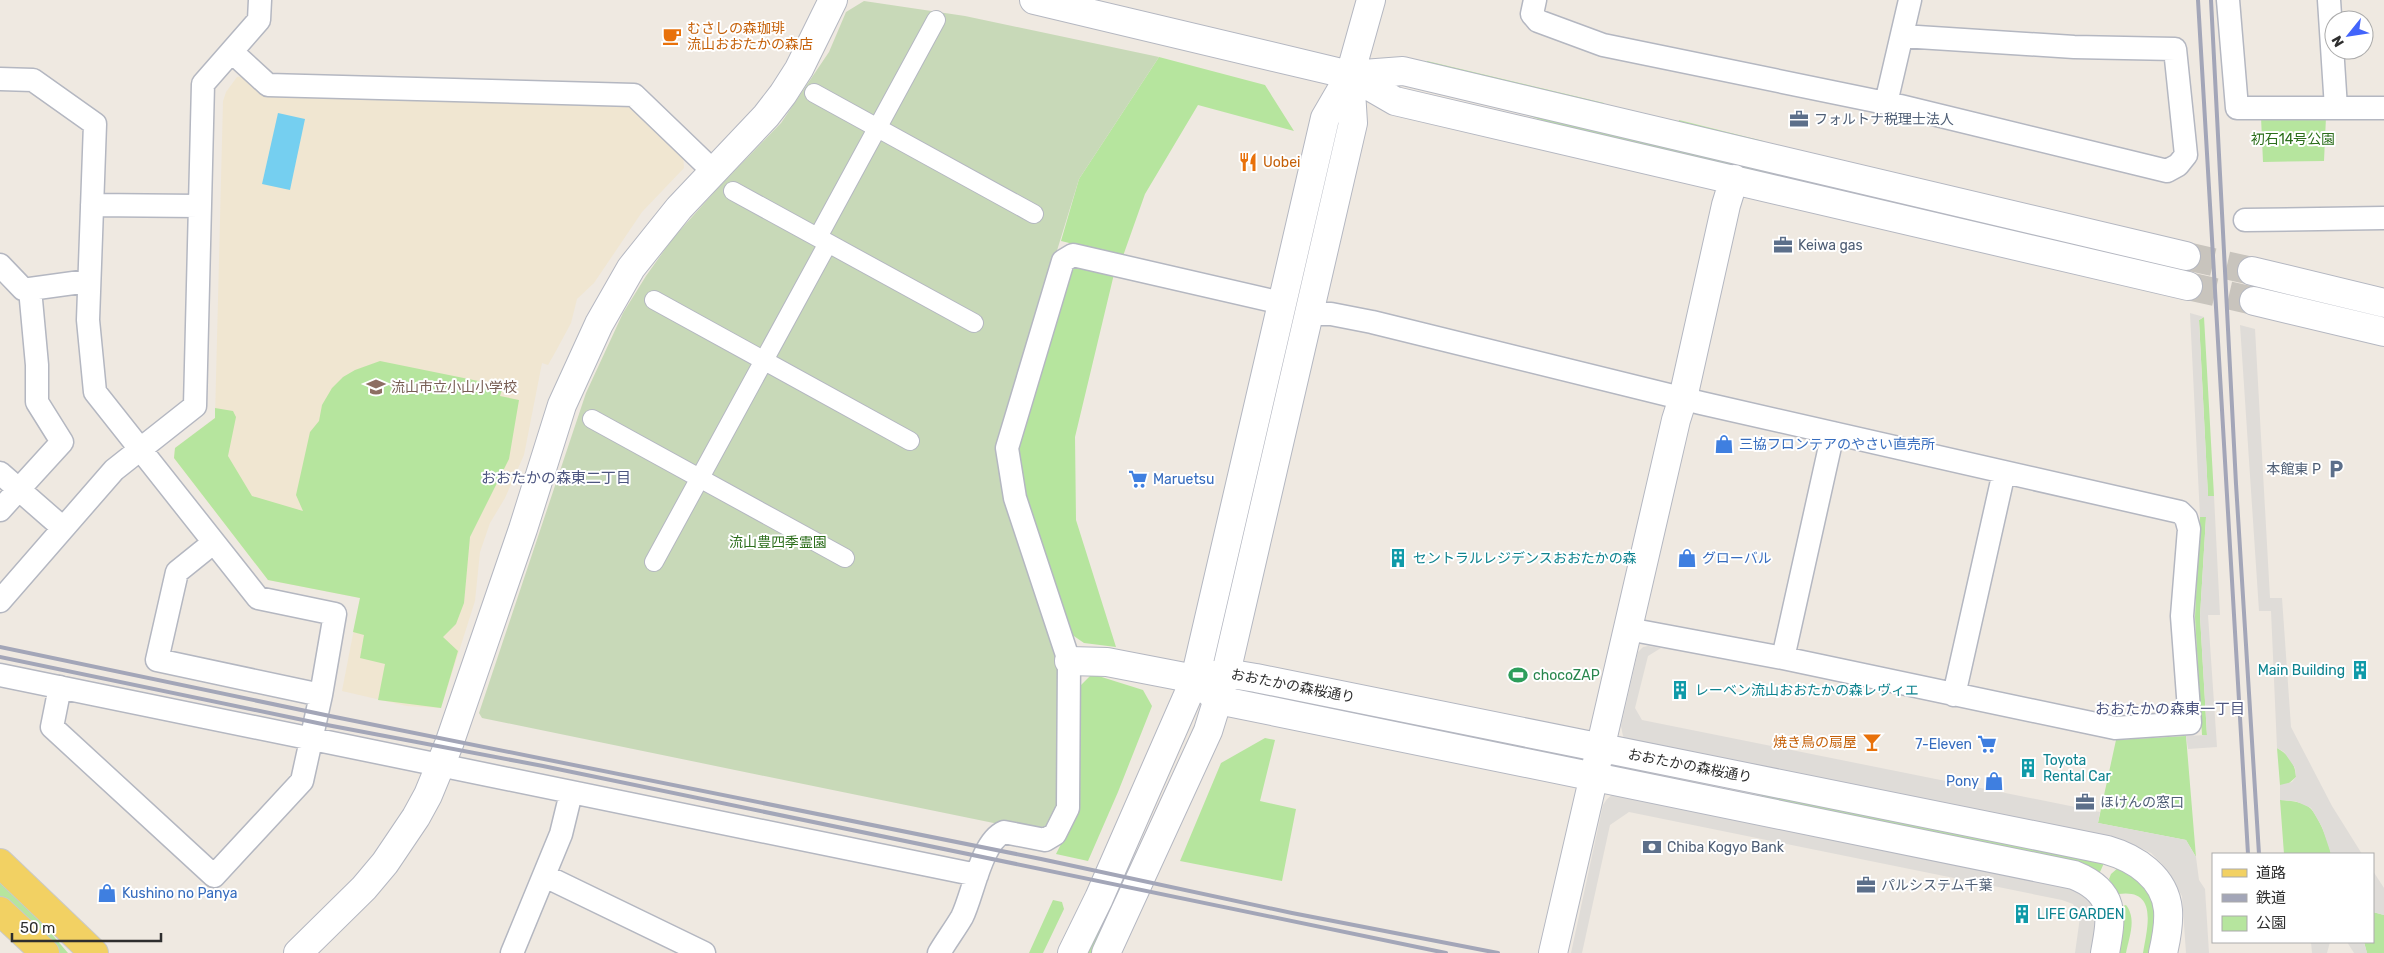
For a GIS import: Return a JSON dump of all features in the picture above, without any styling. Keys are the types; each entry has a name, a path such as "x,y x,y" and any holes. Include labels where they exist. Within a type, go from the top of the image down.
{"main road":[{"path":"0,863 94,953"},
{"path":"0,911 45,953"}],"street":[{"path":"0,600 114,470 195,406 203,84 259,20 260,0"},
{"path":"298,953 364,888 385,863 416,817 441,765 523,529 562,405 599,324 630,268 712,170 760,122 783,94 799,69 833,0"},
{"path":"1034,0 1350,75 1395,101 2188,286"},
{"path":"1072,953 1195,679 1325,118 1350,75 1371,0"},
{"path":"1535,0 1532,14 1538,21 1603,45 1886,103 2167,171 2178,165 2186,155 2175,49 2074,46 1902,36"},
{"path":"1886,103 1910,0"},
{"path":"2228,0 2237,108 2384,108"},
{"path":"2329,0 2336,108"},
{"path":"654,562 764,361 877,129 936,20"},
{"path":"232,52 268,85 634,95 712,170"},
{"path":"1350,75 1403,71 2186,256"},
{"path":"1106,953 1208,732 1226,673 1353,124 1350,75"},
{"path":"0,79 33,80 95,124 88,281 88,320 95,392 258,598 335,614 321,695 302,781 214,876 52,727 60,687"},
{"path":"814,94 1034,214"},
{"path":"1553,953 1599,748 1676,420 1683,398 1726,204 1734,179"},
{"path":"733,191 974,323"},
{"path":"92,206 199,206"},
{"path":"2245,220 2384,218"},
{"path":"939,953 962,916 977,875 998,834 1004,832 1045,840 1055,834 1068,808 1069,661 1015,498 1007,448 1063,261 1073,255 1282,303"},
{"path":"0,265 23,289 88,281"},
{"path":"2252,270 2384,303"},
{"path":"0,510 62,442 37,402 37,366 30,289"},
{"path":"654,300 910,441"},
{"path":"2254,301 2384,332"},
{"path":"1309,314 1331,314 1372,322 1683,398 2180,512 2186,518 2189,530 2182,616 2190,723 2114,728 1782,658 1628,629"},
{"path":"592,419 845,558"},
{"path":"1782,658 1833,433"},
{"path":"1954,695 2004,472"},
{"path":"0,473 63,528"},
{"path":"213,543 177,572 158,660 321,695"},
{"path":"1069,661 1107,662 1195,679 1218,700"},
{"name":"おおたかの森桜通り","path":"1195,679 1226,673 2107,850 2135,860"},
{"path":"0,675 977,875"},
{"name":"おおたかの森桜通り","path":"1218,700 2074,875 2086,880 2102,894"},
{"path":"512,953 562,834 571,793"},
{"path":"2105,953 2111,922 2108,903 2102,894 2105,876 2114,865 2122,861 2135,860 2148,870 2156,881 2168,909 2163,953"},
{"path":"545,876 704,953"}],"shaded area":[{"name":"流山市立小山小学校","path":"246,76 629,104 683,155 684,168 642,212 594,283 577,299 571,323 556,351 548,365 542,363 524,455 505,498 490,523 480,552 475,601 441,708 407,706 342,691 360,598 268,580 174,458 175,448 215,418 223,101 226,92 237,77"},
{"path":"2190,313 2204,317 2199,320 2208,496 2214,496 2220,615 2208,615 2217,747 2188,749 2186,736 2207,735 2200,616 2206,517 2200,517"},
{"path":"2240,325 2255,329 2270,598 2282,598 2291,727 2332,806 2361,853 2331,853 2322,827 2311,808 2295,801 2280,800 2280,785 2292,782 2296,777 2295,768 2284,752 2277,748 2271,611 2259,611"},
{"path":"1643,647 1661,648 1648,656 1635,708 1642,720 2100,812 2098,823 2186,840 2196,857 2199,880 2205,889 2209,953 2186,953 2182,896 2163,865 2151,853 2143,849 1626,740 1621,726 1638,652"},
{"path":"1613,794 2071,885 2090,899 2098,916 2091,953 2075,953 2080,917 2073,904 2062,900 1629,812 1610,825 1582,953 1571,953 1603,805"},
{"path":"2374,873 2384,888 2384,915 2374,912"},
{"path":"2311,943 2330,943 2327,953 2312,953"},
{"path":"2348,943 2364,943 2367,953 2354,953"}],"green space":[{"name":"流山豊四季霊園","path":"864,1 965,16 1159,57 1079,179 1020,371 1006,505 1056,651 1060,676 1060,810 1042,833 482,718 479,713 586,393 623,313 673,238 781,123 829,52 846,12"},
{"path":"1159,57 1265,85 1294,131 1198,105 1145,194 1123,256 1061,241 1079,179"},
{"path":"1427,61 1604,103 1603,108 1425,66"},
{"path":"1493,103 1917,202 1915,211 1581,134"},
{"name":"初石14号公園","path":"2261,117 2326,117 2324,161 2263,162"},
{"path":"1679,120 1763,141 1762,146 1678,126"},
{"path":"1081,265 1114,274 1075,437 1076,520 1116,647 1084,643 1068,632 1021,496 1018,453 1021,435 1060,311 1070,271"},
{"path":"2204,317 2214,496 2208,496 2199,320"},
{"path":"380,361 503,386 500,396 519,400 509,459 470,537 464,603 456,624 443,637 458,651 441,708 378,700 385,664 360,658 364,635 353,632 360,598 268,580 174,458 175,448 215,418 215,408 233,411 236,417 228,456 252,496 303,511 296,495 310,432 319,421 322,405 332,388 343,377 355,370"},
{"path":"2200,517 2206,517 2200,616 2207,736 2202,735 2195,617"},
{"path":"1092,674 1143,690 1152,706 1088,861 1056,854 1077,812 1079,687"},
{"path":"1357,709 1390,714 1449,733 1411,727"},
{"path":"2186,736 2196,857 2186,840 2098,823 2116,740"},
{"path":"1265,738 1275,740 1260,801 1296,809 1282,881 1180,861 1221,763"},
{"path":"2277,748 2293,764 2296,777 2287,785 2280,785"},
{"path":"1731,786 2104,863 2100,872 2097,872 1807,810"},
{"path":"2280,800 2300,803 2310,808 2323,830 2331,853 2284,853"},
{"path":"1139,853 1095,953 1084,953 1111,898"},
{"path":"2119,867 2127,870 2145,889 2153,906 2154,922 2149,953 2143,953 2148,922 2145,903 2140,897 2131,894 2118,894 2109,879 2111,874"},
{"path":"0,880 31,910 68,953 60,953 0,897"},
{"path":"1053,900 1062,902 1064,909 1043,953 1029,953"},
{"path":"2126,905 2132,922 2126,953 2119,953 2124,926 2123,906"},
{"path":"2374,912 2384,915 2384,953 2367,953 2364,943 2374,943"}],"water":[{"path":"278,113 305,119 290,190 262,184"}],"tunnel":[{"path":"2186,256 2252,271"},
{"path":"2188,286 2254,301"}],"railway":[{"path":"2198,0 2248,853"},
{"path":"2211,0 2236,484 2259,853"},
{"path":"0,647 330,716 1041,859 1292,913 1498,953"},
{"path":"0,657 327,725 543,766 1446,953"}],"place":[{"name":"むさしの森珈琲 流山おおたかの森店","path":"672,36"},
{"name":"フォルトナ税理士法人","path":"1799,119"},
{"name":"Uobei","path":"1248,162"},
{"name":"Keiwa gas","path":"1783,245"},
{"name":"流山市立小山小学校","path":"376,387"},
{"name":"三協フロンテアのやさい直売所","path":"1724,444"},
{"name":"本館東 P","path":"2336,469"},
{"name":"Maruetsu","path":"1138,479"},
{"name":"セントラルレジデンスおおたかの森","path":"1398,558"},
{"name":"グローバル","path":"1687,558"},
{"name":"Main Building","path":"2360,670"},
{"name":"chocoZAP","path":"1518,675"},
{"name":"レーベン流山おおたかの森レヴィエ","path":"1680,690"},
{"name":"焼き鳥の扇屋","path":"1872,742"},
{"name":"7-Eleven","path":"1987,744"},
{"name":"Toyota Rental Car","path":"2028,768"},
{"name":"Pony","path":"1994,781"},
{"name":"ほけんの窓口","path":"2085,802"},
{"name":"Chiba Kogyo Bank","path":"1652,847"},
{"name":"パルシステム千葉","path":"1866,885"},
{"name":"Kushino no Panya","path":"107,893"},
{"name":"LIFE GARDEN","path":"2022,914"}],"district":[{"name":"おおたかの森東二丁目","path":"556,478"},
{"name":"おおたかの森東一丁目","path":"2170,709"}]}
